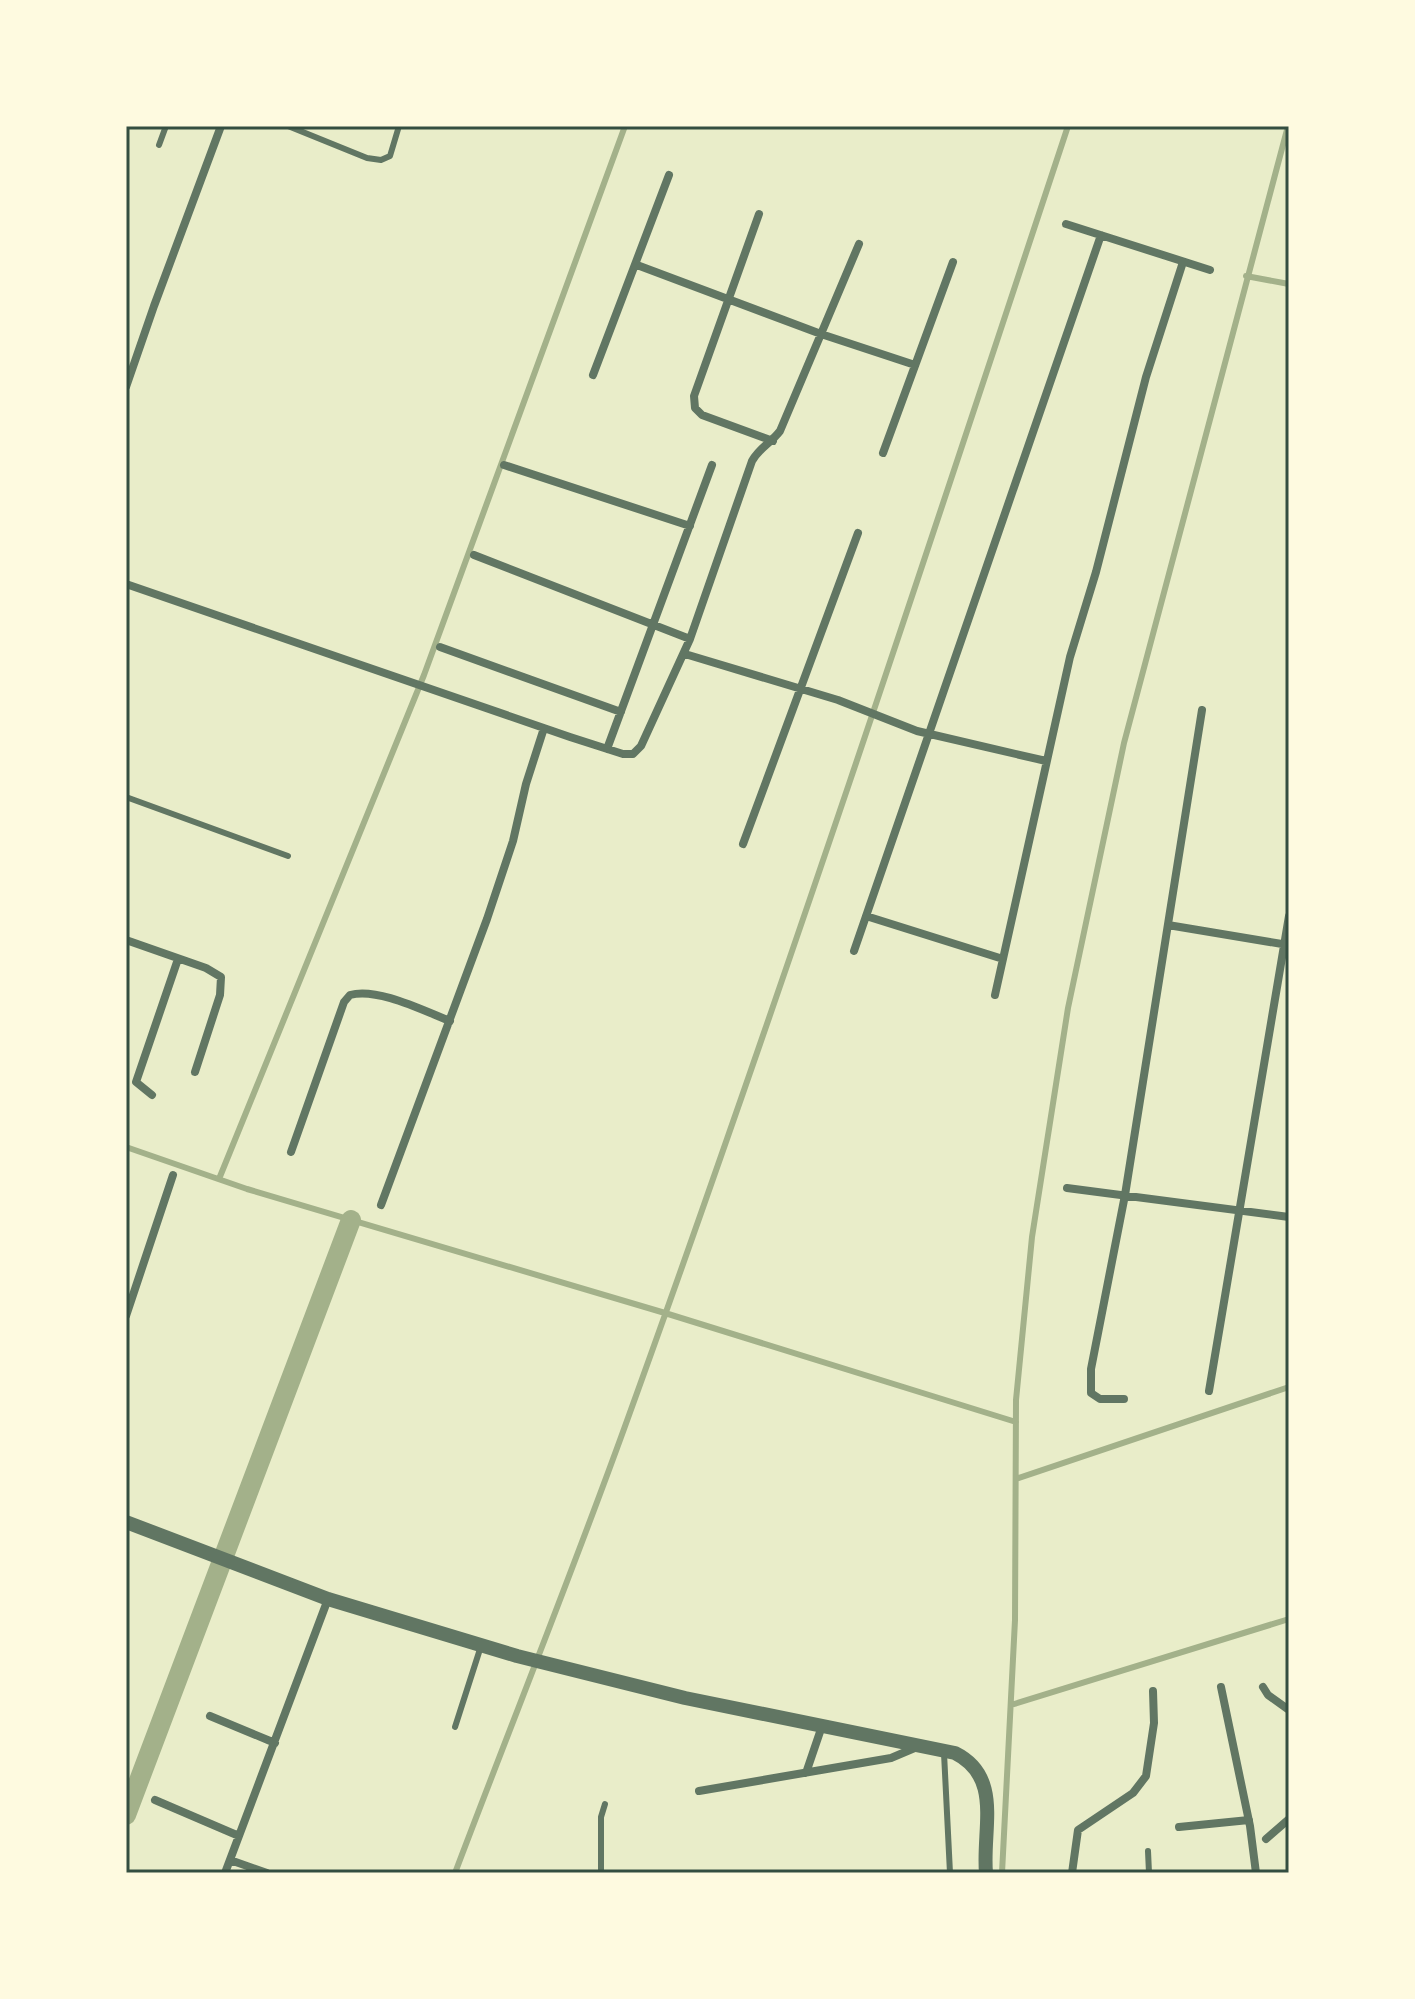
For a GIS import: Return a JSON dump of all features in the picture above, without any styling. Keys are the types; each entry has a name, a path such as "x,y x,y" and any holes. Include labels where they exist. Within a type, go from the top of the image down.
{"street":[{"path":"126,387 221,126"},
{"path":"593,375 669,175"},
{"path":"759,214 694,396 695,408 702,415 773,441"},
{"path":"1066,224 1210,270"},
{"path":"854,951 1101,235"},
{"path":"126,584 544,728 607,749 633,754 641,746 685,654 752,461 760,448 773,441 780,431 859,244"},
{"path":"883,453 953,262"},
{"path":"995,995 1070,657 1096,572 1146,377 1183,262"},
{"path":"637,265 821,334 915,365"},
{"path":"504,465 690,526"},
{"path":"607,749 712,465"},
{"path":"743,844 858,533"},
{"path":"474,555 690,639"},
{"path":"440,647 621,712"},
{"path":"685,654 801,688 929,734 1046,761"},
{"path":"1124,1399 1100,1399 1091,1393 1091,1369 1125,1195 1202,710"},
{"path":"381,1205 513,841 526,784 544,728"},
{"path":"866,916 1003,959"},
{"path":"1209,1391 1287,945 1289,916"},
{"path":"1168,925 1287,945"},
{"path":"126,940 206,968 218,974 222,981 195,1072"},
{"path":"152,1095 136,1082 136,1075 178,959"},
{"path":"291,1152 344,1002 350,995 365,994 406,1004 450,1021"},
{"path":"126,1316 173,1175"},
{"path":"1067,1188 1289,1217"},
{"path":"126,1522 328,1599 517,1656 685,1698 944,1750 971,1761 981,1776 987,1795 986,1873"},
{"path":"225,1873 328,1599"},
{"path":"1221,1687 1249,1820 1256,1873"},
{"path":"1263,1687 1268,1695 1289,1710"},
{"path":"1072,1873 1078,1830 1133,1793 1146,1776 1154,1723 1153,1691"},
{"path":"210,1716 275,1743"},
{"path":"806,1773 822,1726"},
{"path":"699,1791 891,1758 920,1745"},
{"path":"155,1800 239,1836"},
{"path":"1266,1839 1289,1819"},
{"path":"1179,1827 1249,1820"},
{"path":"230,1860 267,1873"}],"lane":[{"path":"159,145 166,126"},
{"path":"288,126 367,158 381,160 390,156 399,126"},
{"path":"314,135 318,126"},
{"path":"126,797 288,856"},
{"path":"455,1727 481,1644"},
{"path":"944,1750 950,1873"},
{"path":"601,1873 601,1817 605,1804"},
{"path":"1148,1851 1149,1873"}],"waterway":[{"path":"219,1179 424,675 625,126"},
{"path":"455,1873 604,1485 739,1105 1068,126"},
{"path":"1002,1873 1015,1620 1016,1400 1032,1237 1068,1008 1124,743 1288,126"},
{"path":"1246,276 1289,284"},
{"path":"126,1147 247,1189 665,1313 1016,1422"},
{"path":"126,1815 351,1220"},
{"path":"1016,1479 1289,1387"},
{"path":"1011,1705 1289,1619"}]}
